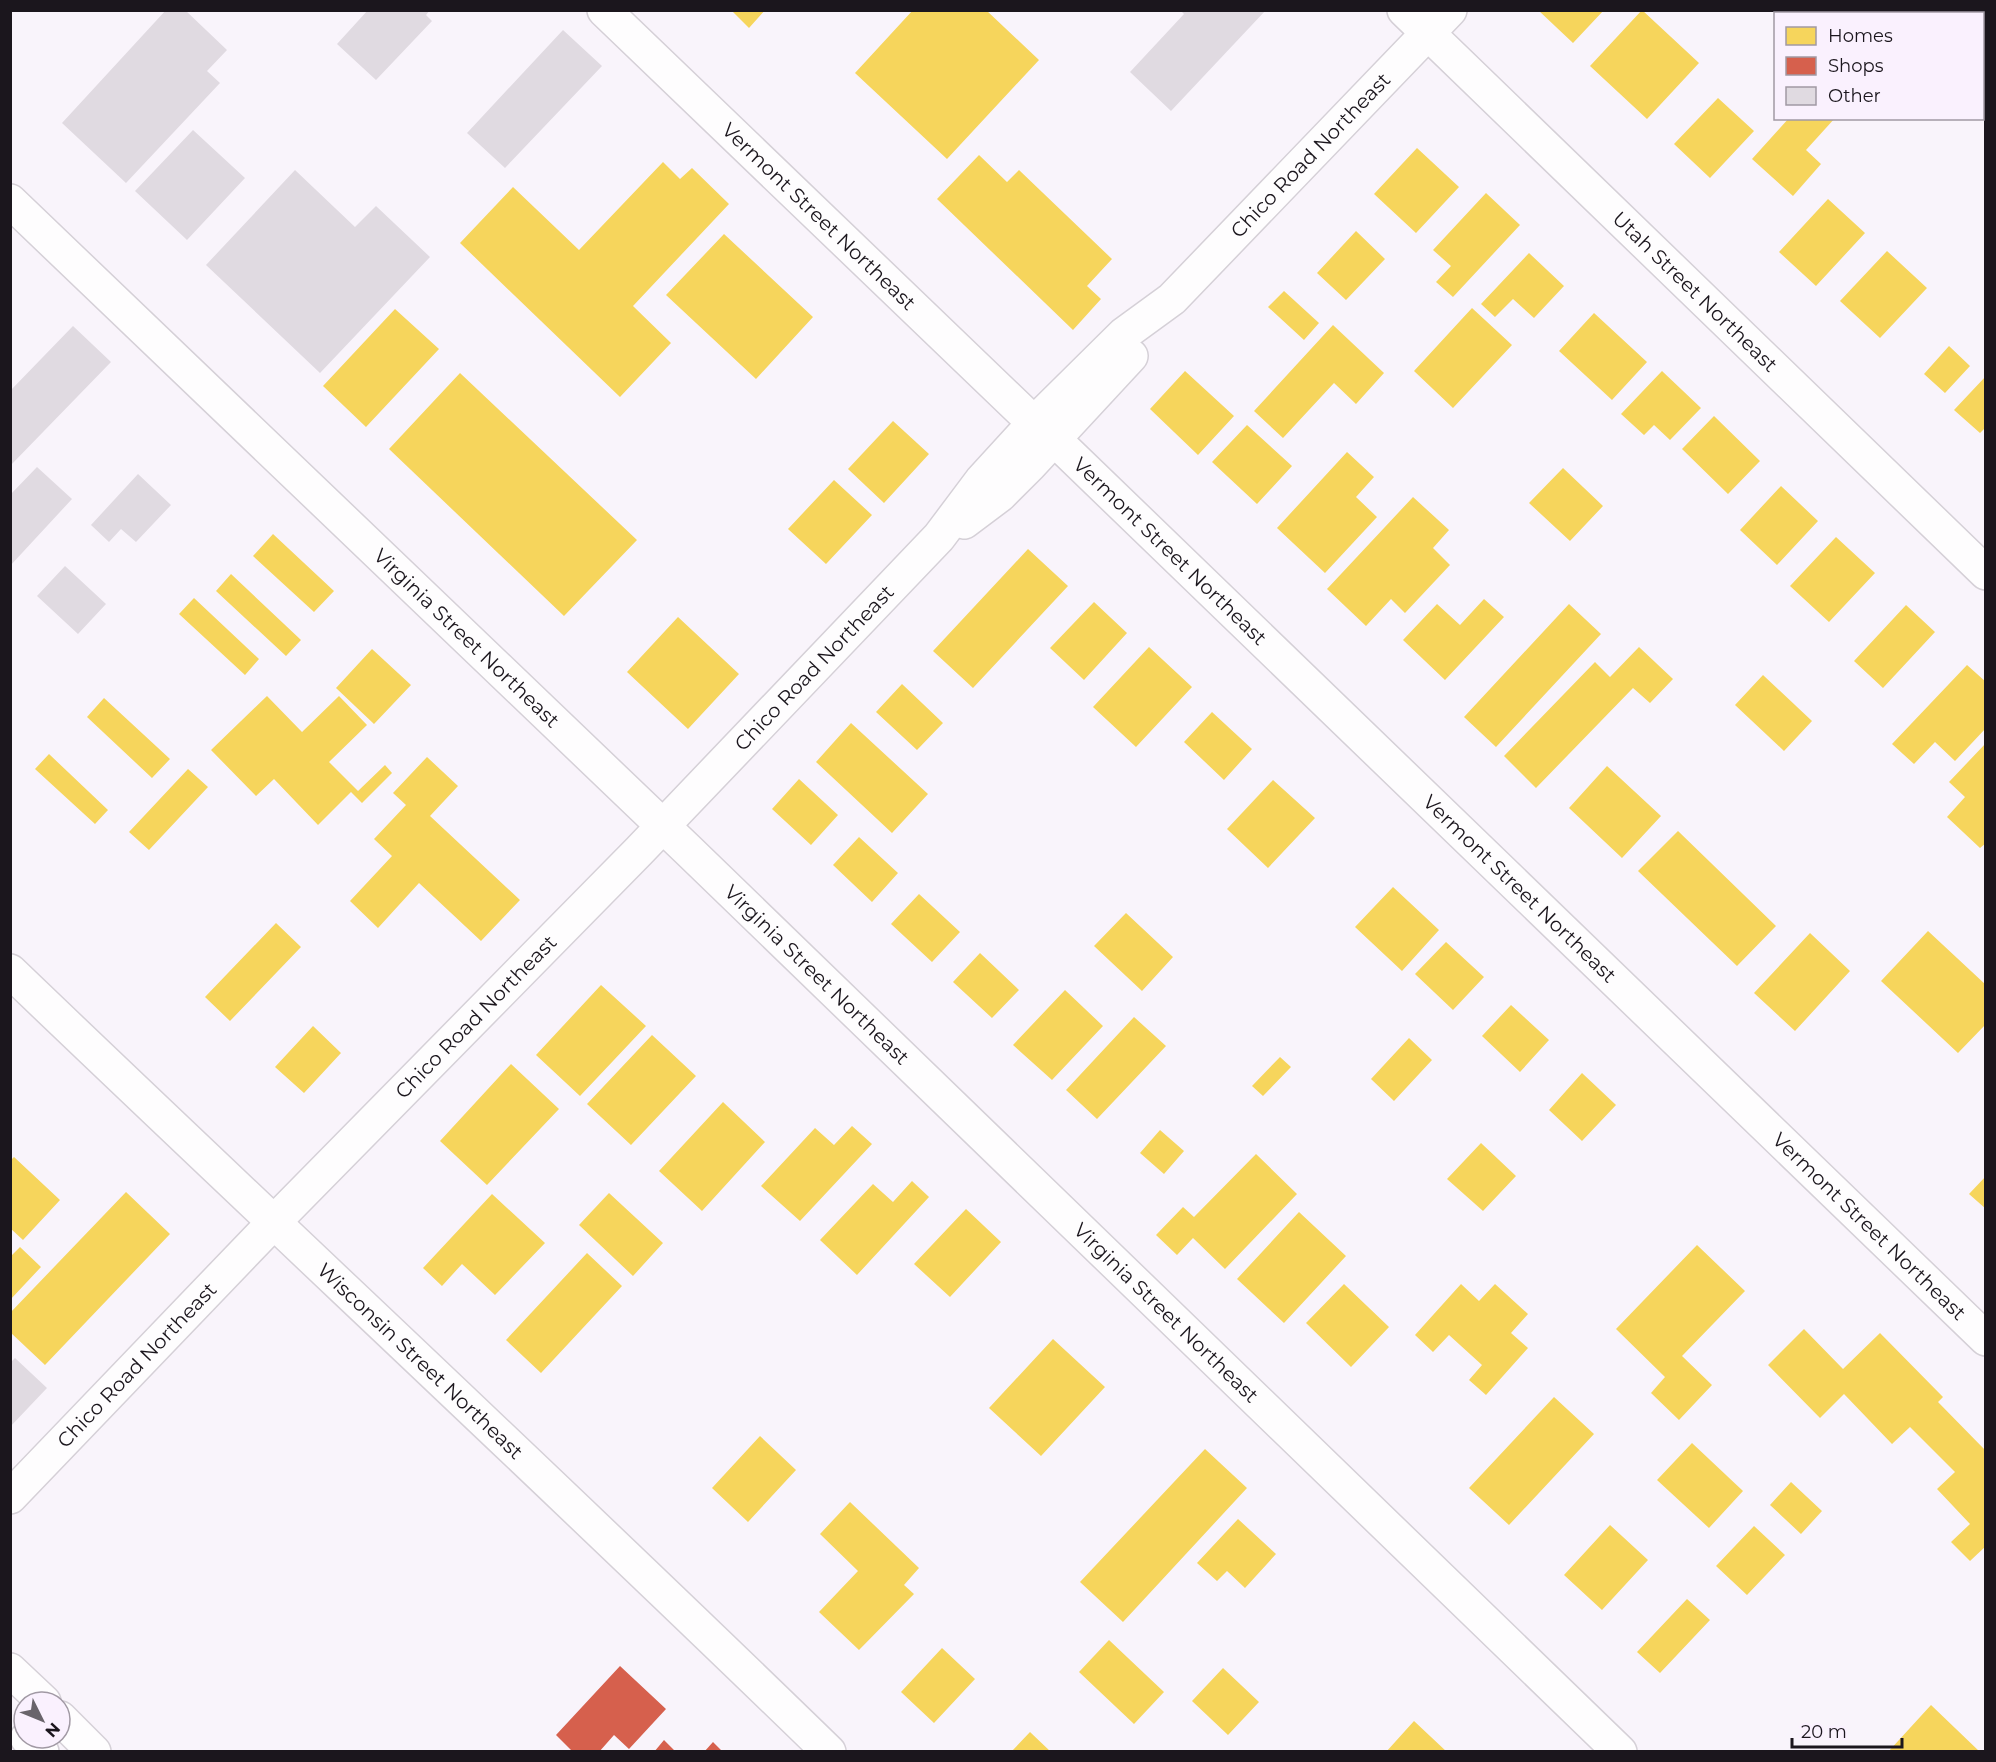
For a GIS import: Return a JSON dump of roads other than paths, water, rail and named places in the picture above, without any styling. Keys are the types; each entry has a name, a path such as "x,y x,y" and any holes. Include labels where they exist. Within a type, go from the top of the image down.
{"street":[{"name":"Vermont Street Northeast","path":"604,10 1045,431 1986,1339"},
{"name":"Utah Street Northeast","path":"1404,10 1986,573"},
{"name":"Chico Road Northeast","path":"10,1497 273,1223 662,826 939,537 981,481 1045,431 1124,334 1172,299 1450,10"},
{"name":"Virginia Street Northeast","path":"10,201 662,826 1620,1752"},
{"name":"Wisconsin Street Northeast","path":"10,971 654,1582 829,1752"},
{"path":"10,1670 31,1690"},
{"path":"72,1730 94,1752"}]}
